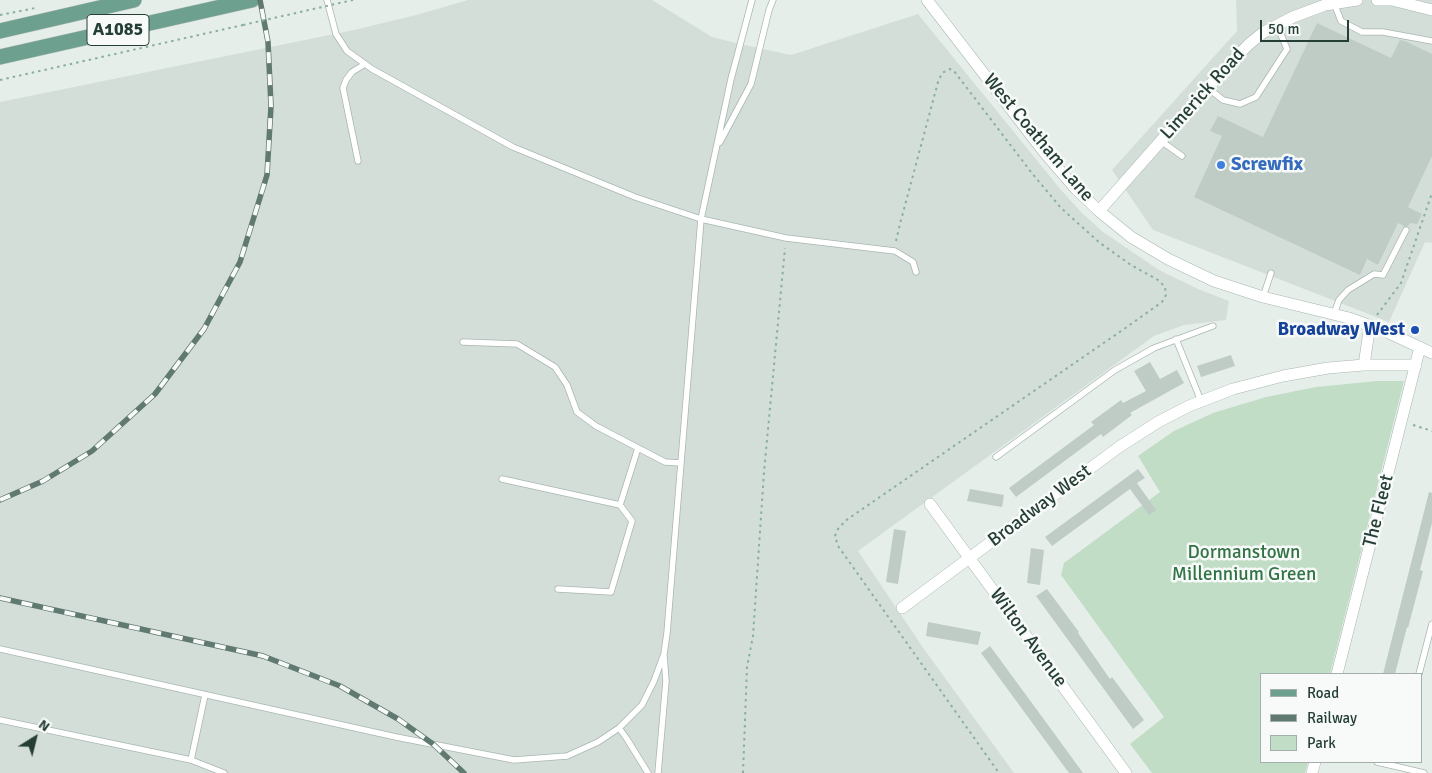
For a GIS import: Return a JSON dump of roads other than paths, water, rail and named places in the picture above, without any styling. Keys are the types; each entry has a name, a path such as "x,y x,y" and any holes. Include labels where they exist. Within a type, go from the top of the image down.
{"main road":[{"name":"A1085","path":"0,31 134,0"},
{"name":"A1085","path":"0,57 252,0"}],"street":[{"name":"West Coatham Lane","path":"927,0 1044,152 1075,188 1099,211 1131,237 1168,259 1214,281 1263,297 1334,314 1370,325 1420,347"},
{"name":"Limerick Road","path":"1099,211 1249,44 1276,24 1293,16 1328,3 1357,0"},
{"path":"1377,0 1392,0 1432,10"},
{"path":"1364,364 1370,325"},
{"path":"1420,347 1432,353"},
{"name":"The Fleet","path":"1337,673 1420,347"},
{"name":"Broadway West","path":"902,608 1120,448 1166,418 1200,401 1256,382 1328,368 1364,364 1416,364"},
{"name":"Wilton Avenue","path":"930,504 1126,773"}],"lane":[{"path":"327,0 336,34 347,51 372,69 514,147 634,197 701,219 786,238 894,251 913,262 916,272"},
{"path":"0,649 396,737 514,760 567,756 598,742 619,728 642,705 654,681 664,654 668,633 701,219 730,79 752,0"},
{"path":"716,148 751,84 773,0"},
{"path":"1328,3 1341,21 1362,32 1383,32 1432,41"},
{"path":"1208,88 1223,100 1240,104 1256,97 1287,50 1276,24"},
{"path":"358,161 343,88 352,72 365,64"},
{"path":"1161,142 1182,156"},
{"path":"1334,314 1339,300 1348,290 1374,274 1383,275 1406,230"},
{"path":"1263,297 1271,273"},
{"path":"996,457 1115,370 1154,348 1213,326"},
{"path":"1176,339 1200,401"},
{"path":"463,342 517,344 555,367 567,385 577,412 596,426 665,462 681,463"},
{"path":"620,505 638,448"},
{"path":"502,479 620,505 632,522 611,592 558,589"},
{"path":"1419,673 1432,624"},
{"path":"658,773 666,681 664,654"},
{"path":"191,760 205,694"},
{"path":"0,720 191,760 224,773"},
{"path":"619,728 648,773"},
{"path":"1397,764 1424,773"}],"railway":[{"path":"0,500 43,481 92,451 155,394 204,329 240,262 267,175 271,106 268,42 260,0"},
{"path":"0,598 263,656 340,686 398,719 433,744 464,773"}],"place":[{"name":"Screwfix","path":"1221,165"},
{"name":"Broadway West","path":"1415,330"}],"park label":[{"name":"Dormanstown Millennium Green","path":"1244,564"}]}
